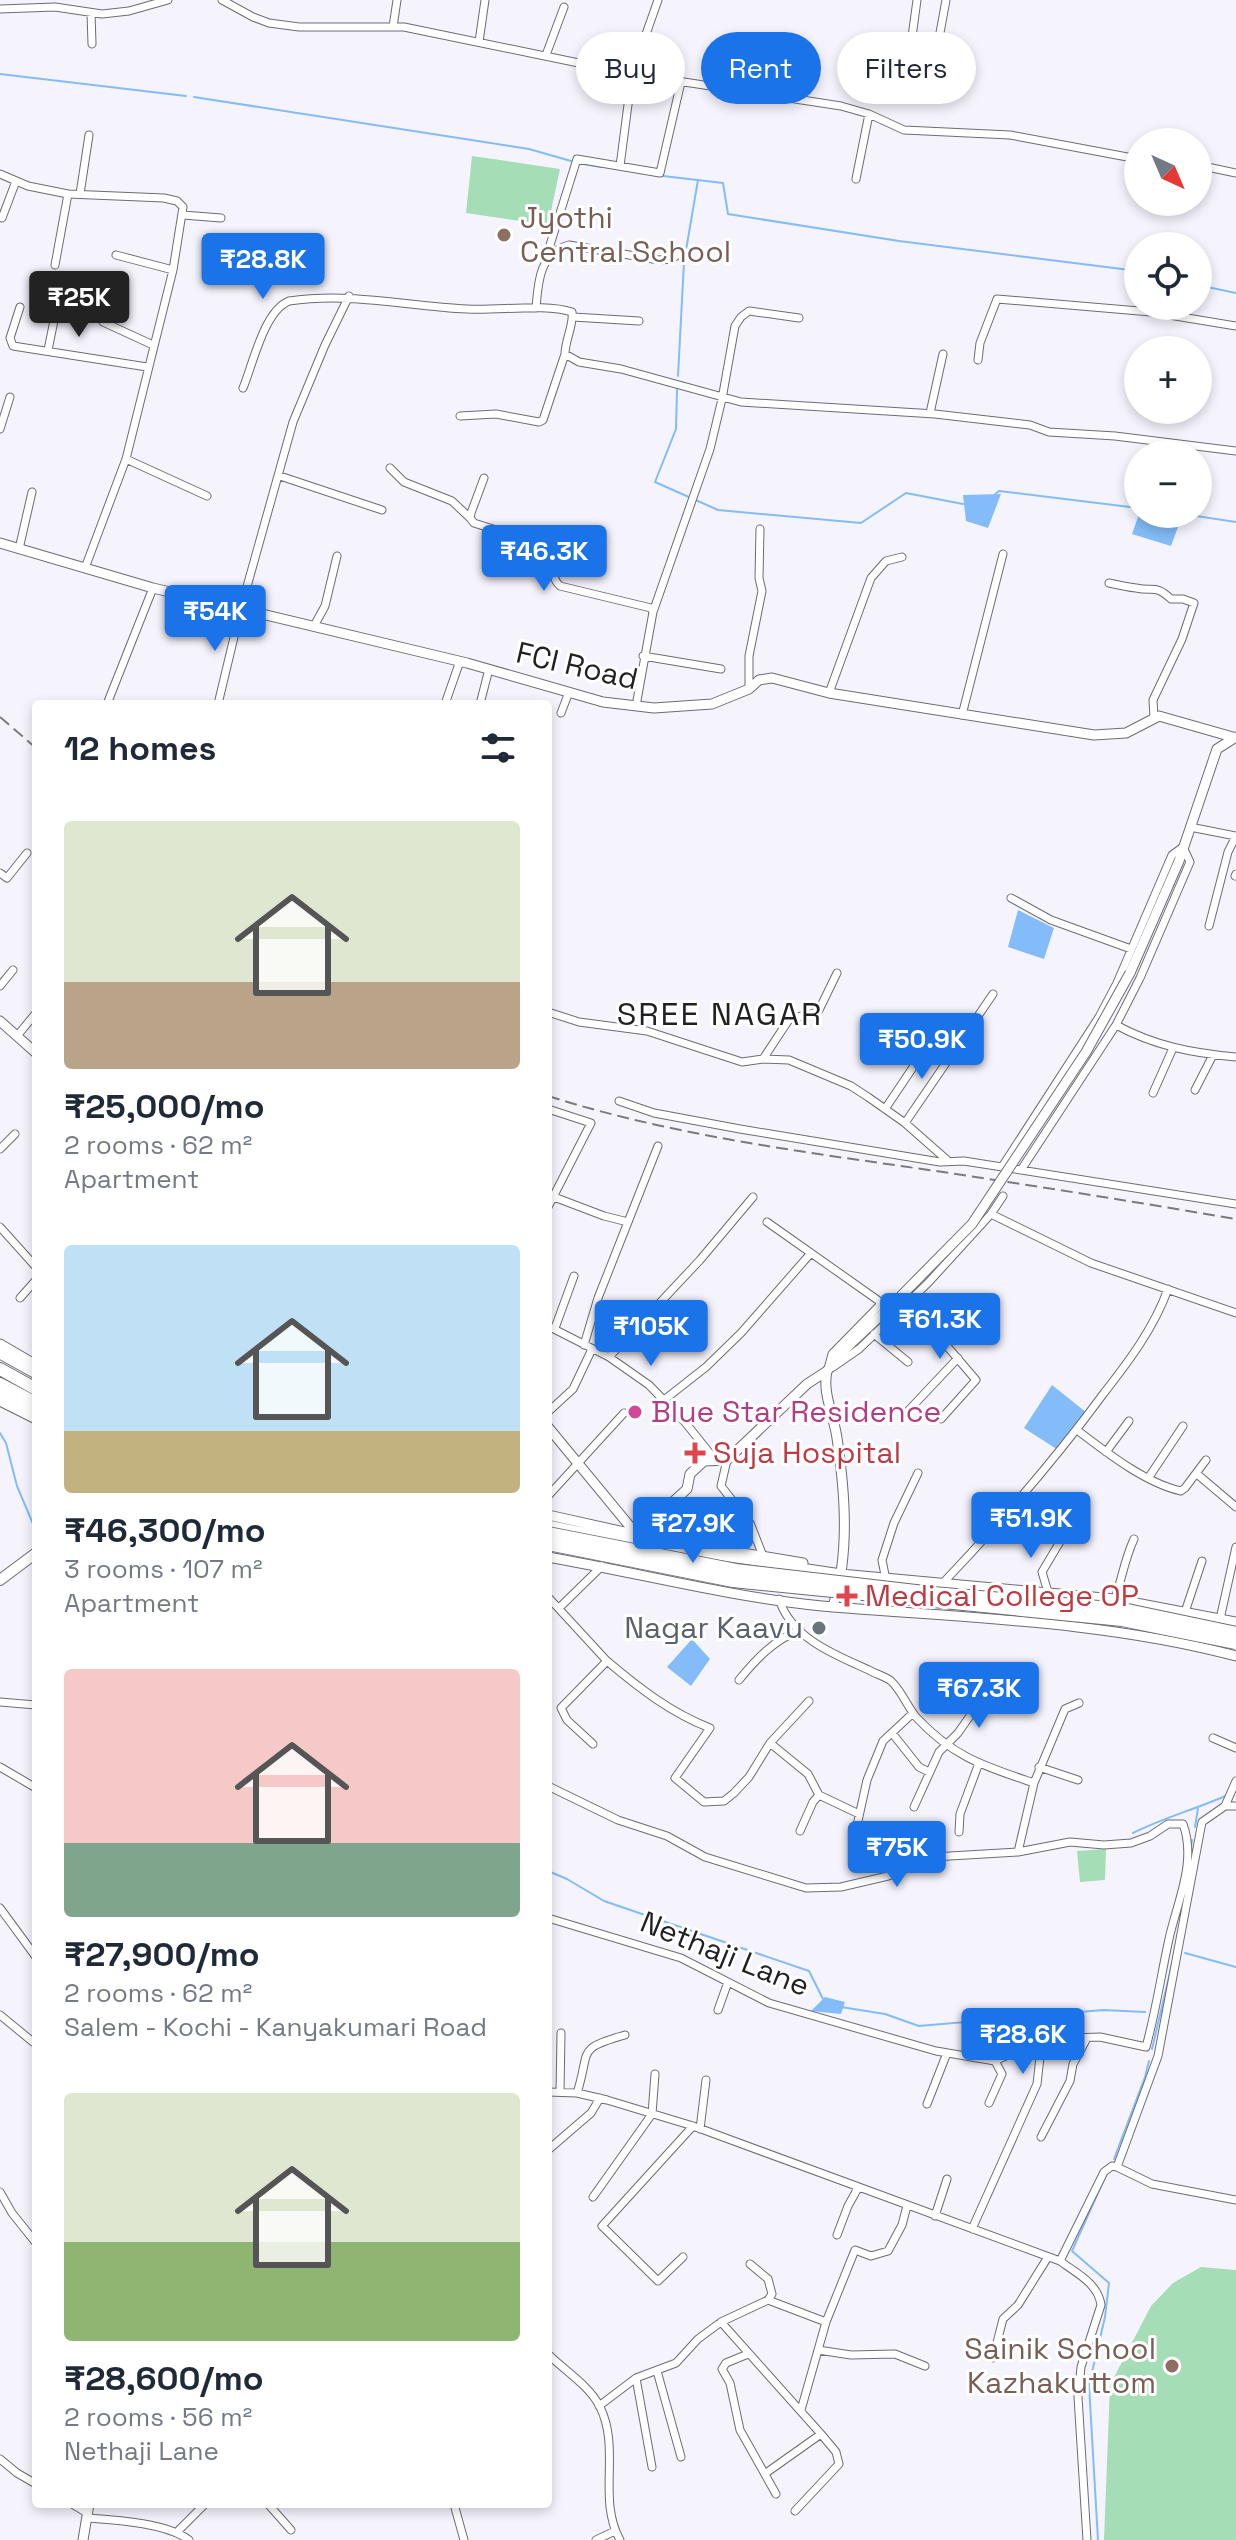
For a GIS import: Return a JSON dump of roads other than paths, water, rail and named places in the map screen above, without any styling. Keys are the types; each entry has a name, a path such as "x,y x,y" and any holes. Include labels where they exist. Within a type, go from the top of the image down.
{"highway":[{"path":"0,1369 32,1387"},
{"path":"0,1384 32,1401"},
{"path":"552,1534 736,1570 933,1593 1123,1609 1236,1633"},
{"path":"552,1545 733,1581 1122,1620 1236,1643"}],"main road":[{"path":"1,1578 32,1556"}],"street":[{"path":"0,9 46,4 91,13 129,11 168,0"},
{"path":"222,0 232,2 253,17 269,23 299,27 404,27 576,62"},
{"path":"393,27 397,0"},
{"path":"479,42 485,0"},
{"path":"647,32 658,0"},
{"path":"913,32 917,0"},
{"path":"940,32 946,0"},
{"path":"546,55 564,7"},
{"path":"91,13 92,44"},
{"path":"685,83 841,106 869,114 904,130 1010,135 1124,156"},
{"path":"620,166 628,104"},
{"path":"550,245 577,159 660,173 676,104"},
{"path":"856,179 869,114"},
{"path":"80,194 89,135"},
{"path":"1212,168 1236,173"},
{"path":"0,174 40,189 68,194 173,199 181,203 183,215 173,270 126,459 85,568"},
{"path":"2,218 16,181"},
{"path":"55,265 68,194"},
{"path":"183,215 221,218"},
{"path":"536,308 542,267 559,248 569,245 659,260 672,259 681,252"},
{"path":"116,255 173,270"},
{"path":"48,350 59,296"},
{"path":"219,700 293,422 349,296"},
{"path":"243,388 271,315 281,304 349,296 465,309 536,308 572,312 565,354 543,420 539,422 496,414 460,416"},
{"path":"978,360 980,343 997,299 1151,312 1236,326"},
{"path":"20,307 10,343 13,346 147,367"},
{"path":"636,706 653,612 692,505 722,399 735,326 749,311 799,318"},
{"path":"573,317 639,321"},
{"path":"103,322 153,345"},
{"path":"565,354 579,362 683,385 722,399 930,413 1030,425 1064,434 1107,435 1236,451"},
{"path":"930,413 943,354"},
{"path":"0,429 10,397"},
{"path":"126,459 207,496"},
{"path":"390,468 404,482 452,501 474,523 557,552 553,575 560,586 643,605 653,612"},
{"path":"280,476 382,510"},
{"path":"470,518 484,478"},
{"path":"19,549 32,492"},
{"path":"749,689 749,656 762,591 759,578 760,529"},
{"name":"FCI Road","path":"0,543 153,588 460,661 603,702 654,708 712,704 749,689 759,680 772,678 829,693 1094,735 1126,733 1154,718"},
{"path":"962,715 1003,554"},
{"path":"314,626 325,606 337,556"},
{"path":"829,693 871,578 880,565 902,557"},
{"path":"1109,583 1139,590 1151,587 1161,590 1171,599 1194,603 1182,639 1153,700 1154,718 1159,716 1236,737"},
{"path":"109,700 153,588"},
{"path":"643,656 721,669"},
{"path":"446,700 460,661"},
{"path":"481,700 489,669"},
{"path":"561,713 569,692"},
{"path":"827,1371 842,1352 972,1224 1086,1052 1130,973 1183,847 1217,749 1236,737"},
{"path":"1190,827 1236,836 1228,852 1209,926"},
{"path":"1002,1167 1099,1017 1172,855 1183,847"},
{"path":"1021,1170 1116,1025 1140,978 1190,862 1183,847"},
{"path":"0,888 3,876 27,853"},
{"path":"1011,898 1051,920 1131,949"},
{"path":"0,986 13,970"},
{"path":"763,1059 788,1021 819,1010 837,973"},
{"path":"905,1123 993,994"},
{"path":"552,1013 579,1022 647,1031 742,1062 789,1060 851,1086 905,1123 947,1160"},
{"path":"17,1036 32,1018"},
{"path":"0,1021 32,1049"},
{"path":"1116,1025 1138,1037 1186,1052 1236,1057"},
{"path":"885,1109 934,1036"},
{"path":"1153,1093 1173,1048"},
{"path":"1195,1090 1213,1055"},
{"path":"619,1101 654,1113 740,1129 940,1162 947,1160 1002,1167 1236,1204"},
{"path":"552,1110 591,1123 552,1200"},
{"path":"0,1149 15,1134"},
{"path":"552,1408 573,1389 588,1347 598,1298 658,1146"},
{"path":"763,1556 750,1523 721,1486 727,1460 807,1384 847,1359 907,1303 991,1214 1003,1196"},
{"path":"554,1197 628,1222"},
{"path":"609,1357 700,1260 753,1197"},
{"path":"991,1214 1091,1263 1236,1313"},
{"path":"767,1222 872,1294 880,1305 832,1354 827,1371 826,1387 837,1437 844,1537 841,1574 834,1604"},
{"path":"0,1227 32,1263"},
{"path":"664,1400 706,1367 741,1333 811,1253"},
{"path":"574,1276 552,1327 609,1357 649,1385 716,1461"},
{"path":"20,1298 32,1284"},
{"path":"942,1584 1007,1515 1077,1430 1159,1315 1168,1289"},
{"path":"907,1303 976,1380 941,1419"},
{"path":"874,1334 908,1362"},
{"path":"0,1344 32,1363"},
{"path":"0,1354 32,1372"},
{"path":"908,1411 958,1358"},
{"path":"0,1393 32,1409"},
{"path":"0,1401 32,1417"},
{"path":"552,1492 624,1413"},
{"path":"1106,1452 1129,1421"},
{"path":"1149,1477 1183,1426"},
{"path":"1077,1430 1106,1452 1170,1489 1181,1491 1206,1460"},
{"path":"552,1432 634,1538"},
{"path":"559,1608 687,1489 690,1474 704,1461 727,1460"},
{"path":"886,1580 882,1560 894,1523 918,1473"},
{"path":"1197,1474 1236,1507"},
{"path":"552,1516 634,1538 841,1574 1115,1599 1236,1622"},
{"path":"552,1526 763,1556 813,1565 841,1574"},
{"path":"1048,1592 1042,1572 1064,1535"},
{"path":"1115,1599 1125,1568 1125,1557 1134,1539"},
{"path":"1220,1619 1236,1547"},
{"path":"552,1555 834,1604"},
{"path":"1185,1612 1202,1561"},
{"path":"604,1565 678,1583 779,1599 1107,1629 1236,1656"},
{"path":"779,1599 782,1609 800,1630 825,1651 891,1681 913,1713 946,1746 979,1763 1034,1783"},
{"path":"552,1601 607,1661 638,1687 676,1712 710,1728 675,1778 704,1802 724,1801 734,1793 749,1777 770,1743 809,1701"},
{"path":"739,1680 785,1635 800,1630"},
{"path":"593,1744 562,1714 561,1708 607,1661"},
{"path":"914,1807 929,1772 986,1693"},
{"path":"0,1702 32,1705"},
{"path":"1018,1852 1039,1767 1065,1709 1079,1703"},
{"path":"856,1830 867,1780 883,1741 913,1713"},
{"path":"892,1733 919,1767 929,1772"},
{"path":"1213,1738 1236,1748"},
{"path":"770,1743 808,1774 819,1795 859,1814"},
{"path":"959,1832 960,1814 979,1763"},
{"path":"0,1767 32,1786"},
{"path":"1039,1767 1078,1780"},
{"path":"1117,2167 1158,2056 1202,1822 1225,1806 1236,1781"},
{"path":"552,1788 618,1820 667,1836 705,1857 806,1888 841,1887 888,1876 933,1857 1018,1852 1070,1842 1104,1845 1131,1843 1150,1836 1168,1824 1183,1824 1189,1848 1183,1890 1169,1937 1146,2047 1100,2037 1042,2039 995,2061 1002,2074 989,2103"},
{"path":"800,1831 819,1795"},
{"path":"1225,1806 1236,1806"},
{"path":"0,1908 32,1952"},
{"name":"Nethaji Lane","path":"552,1919 681,1958 769,2003 889,2040 995,2061"},
{"path":"718,2010 728,1982"},
{"path":"0,2015 32,2041"},
{"path":"560,2092 561,2033"},
{"path":"577,2093 589,2049 596,2043 625,2035"},
{"path":"1041,2137 1070,2081 1073,2064 1087,2038"},
{"path":"972,2229 1037,2084 1042,2039"},
{"path":"927,2104 947,2053"},
{"path":"593,2197 652,2114 655,2074"},
{"path":"683,2257 658,2281 602,2226 696,2127 706,2080"},
{"path":"552,2092 600,2098 696,2127 1060,2261 1095,2288 1101,2305 1081,2367 1078,2397 1087,2540"},
{"path":"552,2147 591,2113 600,2098"},
{"path":"1060,2261 1104,2172 1112,2166 1152,2184 1236,2200"},
{"path":"935,2216 947,2179"},
{"path":"837,2235 858,2188"},
{"path":"0,2192 32,2238"},
{"path":"801,2410 826,2322 855,2250 871,2256 888,2251 902,2225 907,2206"},
{"path":"993,2358 1003,2319 1018,2305 1048,2257"},
{"path":"599,2406 636,2378 676,2363 698,2339 721,2322 768,2300 772,2294 768,2279 750,2264"},
{"path":"768,2300 826,2322"},
{"path":"721,2322 836,2452 839,2464 795,2511"},
{"path":"818,2350 851,2355 895,2354 925,2366"},
{"path":"748,2354 726,2363 722,2369 730,2383 740,2430 776,2494"},
{"path":"552,2358 591,2393 604,2417 609,2466 609,2513 620,2540"},
{"path":"657,2371 681,2457"},
{"path":"636,2378 652,2467"},
{"path":"766,2473 821,2434"},
{"path":"0,2459 32,2481"},
{"path":"178,2531 201,2508"},
{"path":"272,2508 291,2530"},
{"path":"455,2508 464,2540"},
{"path":"83,2540 88,2511 178,2531 189,2540"},
{"path":"596,2540 615,2531"}],"water":[{"path":"1001,494 988,528 966,521 963,495"},
{"path":"1134,528 1178,528 1171,546 1132,534"},
{"path":"1018,910 1054,928 1044,959 1008,947"},
{"path":"1052,1385 1087,1413 1058,1450 1024,1428"},
{"path":"692,1639 710,1659 691,1686 667,1667"},
{"path":"825,1997 845,2002 841,2014 811,2011"}],"waterway":[{"path":"0,74 186,96"},
{"path":"194,97 529,149 571,161"},
{"path":"584,164 601,167"},
{"path":"663,176 723,183 728,214 899,241 1124,269"},
{"path":"678,376 684,262 698,180"},
{"path":"1212,288 1236,293"},
{"path":"677,390 676,429 655,482 718,510 861,523 906,493 963,504"},
{"path":"994,495 999,491 1124,506"},
{"path":"1212,518 1236,522"},
{"path":"0,1433 32,1522"},
{"path":"1133,1833 1228,1795"},
{"path":"1195,1827 1198,1808"},
{"path":"1191,1847 1192,1840"},
{"path":"552,1873 604,1901 809,1971 824,2001"},
{"path":"1185,1953 1236,1967"},
{"path":"1152,2049 1172,1964"},
{"path":"841,2007 885,2014 919,2026 1103,2010 1145,2012"},
{"path":"1114,2159 1149,2061"},
{"path":"1098,2540 1089,2385 1105,2317 1109,2283 1072,2251 1106,2175"}],"railway":[{"path":"0,717 32,745"},
{"path":"552,1097 643,1122 740,1141 1236,1219"}],"place":[{"name":"Jyothi Central School","path":"504,235"},
{"name":"Blue Star Residence","path":"635,1412"},
{"name":"Suja Hospital","path":"695,1453"},
{"name":"Medical College OP","path":"847,1596"},
{"name":"Nagar Kaavu","path":"819,1628"},
{"name":"Sainik School Kazhakuttom","path":"1172,2366"}],"district":[{"name":"SREE NAGAR","path":"720,1014"}]}
